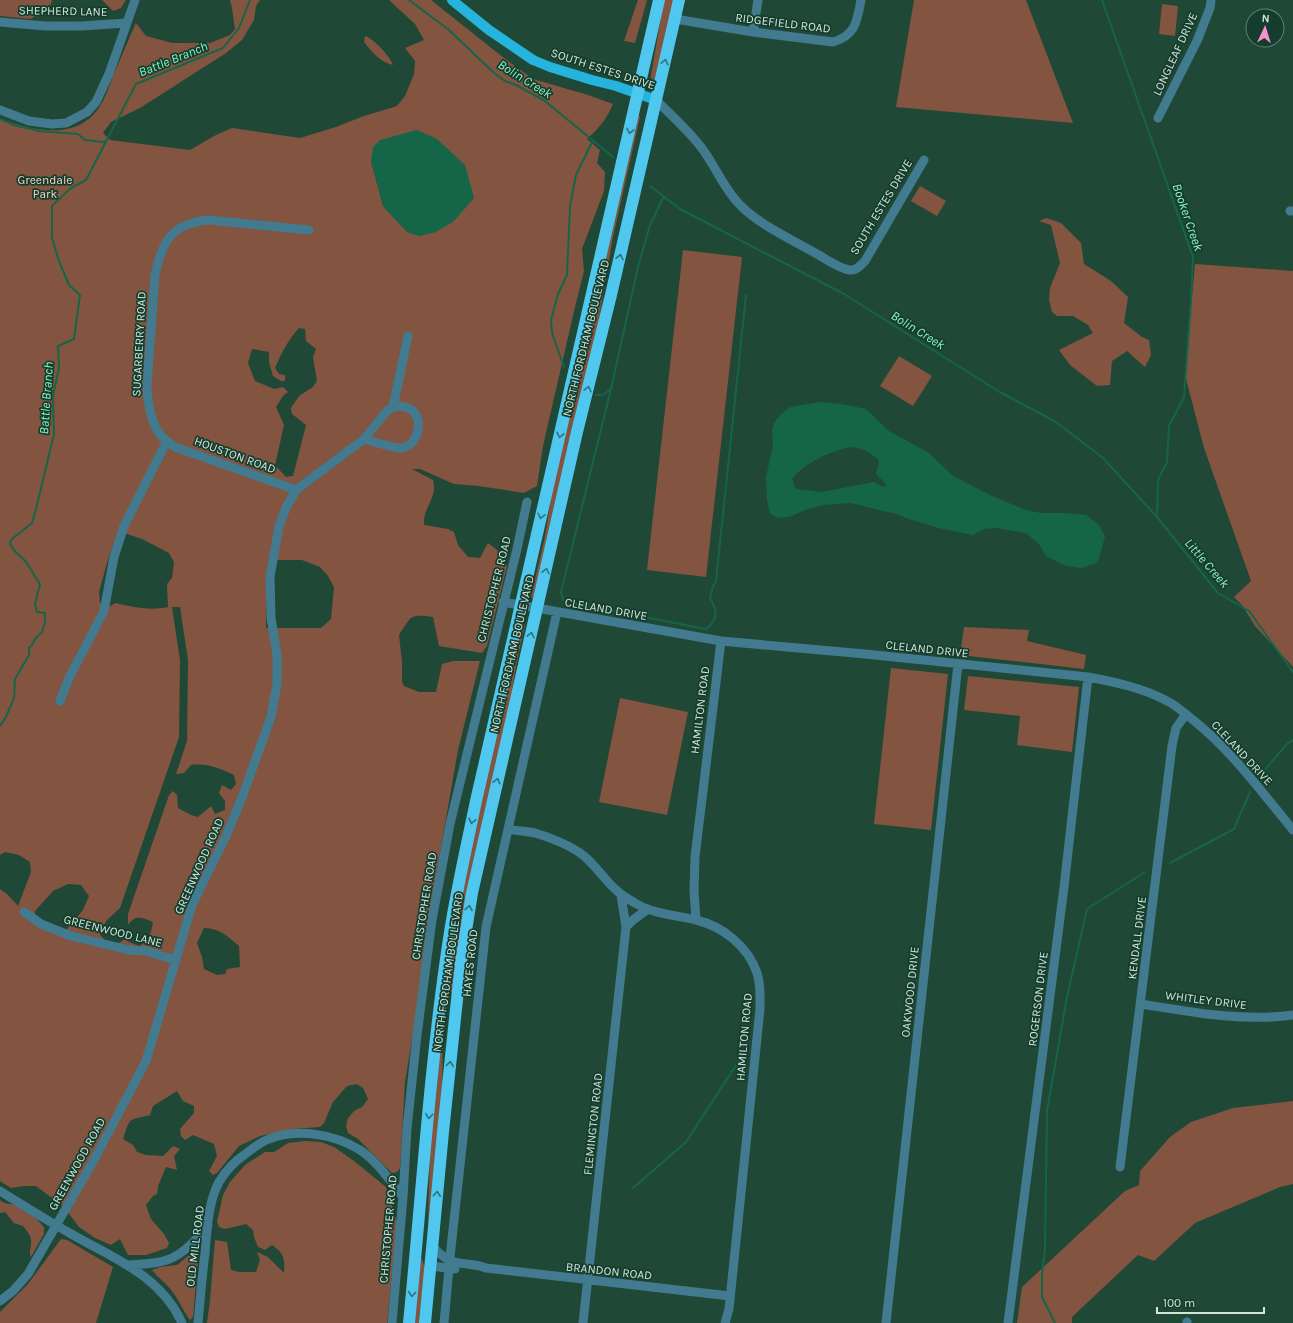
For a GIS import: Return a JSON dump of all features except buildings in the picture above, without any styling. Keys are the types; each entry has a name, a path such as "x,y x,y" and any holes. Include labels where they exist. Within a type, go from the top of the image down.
{"highway":[{"name":"NORTH FORDHAM BOULEVARD","path":"409,1323 441,997 451,925 464,857 659,0"},
{"name":"NORTH FORDHAM BOULEVARD","path":"425,1323 453,1033 461,962 472,893 577,432 611,295 679,0"},
{"path":"441,997 447,998 450,1004 450,1016 453,1033"},
{"path":"422,1196 427,1202 424,1253 426,1260 431,1266"}],"main road":[{"name":"SOUTH ESTES DRIVE","path":"452,0 489,30 533,60 571,74 638,93 656,100"}],"street":[{"path":"0,110 28,121 45,124 66,123 82,115 92,107 96,102 109,74 135,0"},
{"path":"753,32 758,0"},
{"name":"RIDGEFIELD ROAD","path":"675,19 753,32 833,42 844,39 856,24 861,0"},
{"name":"LONGLEAF DRIVE","path":"1158,118 1197,41 1210,8 1211,0"},
{"name":"SHEPHERD LANE","path":"0,22 45,26 82,26 126,23"},
{"name":"SOUTH ESTES DRIVE","path":"656,100 695,140 706,154 730,192 751,215 774,230 848,270 856,269 865,261 924,160"},
{"name":"SUGARBERRY ROAD","path":"167,441 158,432 147,398 155,275 158,260 165,243 175,230 198,221 209,220 309,230"},
{"path":"364,439 401,448 412,442 417,434 419,426 415,412 408,408 393,407 408,336"},
{"name":"GREENWOOD ROAD","path":"0,1301 13,1291 28,1274 94,1160 146,1061 192,905 226,836 243,795 271,717 277,684 277,655 272,618 270,577 279,526 286,508 296,490 364,439 387,411 393,407"},
{"path":"60,701 69,678 104,611 114,557 124,526 167,441"},
{"name":"HOUSTON ROAD","path":"167,441 175,447 296,490"},
{"name":"CHRISTOPHER ROAD","path":"392,1323 398,1264 407,1128 417,1035 436,899 450,824 517,549 527,502"},
{"name":"CLELAND DRIVE","path":"503,602 721,641 865,654 1088,677 1110,681 1140,690 1168,701 1207,731 1293,830"},
{"name":"HAYES ROAD","path":"444,1323 486,927 557,612"},
{"name":"HAMILTON ROAD","path":"721,641 695,857 694,891 696,920 721,929 740,946 750,957 757,973 760,990 760,1009 730,1296 725,1323"},
{"name":"OAKWOOD DRIVE","path":"886,1323 958,664"},
{"name":"ROGERSON DRIVE","path":"1008,1323 1064,887 1088,677"},
{"name":"KENDALL DRIVE","path":"1120,1167 1174,734 1186,714"},
{"path":"508,830 534,833 563,844 583,855 621,895 648,910 696,920"},
{"name":"FLEMINGTON ROAD","path":"582,1323 626,927 621,895"},
{"path":"626,927 633,920 648,910"},
{"name":"GREENWOOD LANE","path":"24,912 41,924 71,936 129,950 146,951 175,960"},
{"name":"WHITLEY DRIVE","path":"1141,1004 1228,1017 1252,1018 1293,1015"},
{"name":"OLD MILL ROAD","path":"198,1323 208,1225 213,1200 219,1182 234,1162 251,1149 269,1139 289,1135 314,1134 335,1139 361,1151 382,1170 403,1197"},
{"path":"0,1191 56,1225 129,1265 148,1278 161,1290 182,1323"},
{"path":"129,1265 168,1260 195,1241 208,1225"},
{"path":"432,1246 450,1264"},
{"path":"398,1264 414,1266"},
{"name":"BRANDON ROAD","path":"431,1266 450,1264 479,1271 486,1268 587,1281 730,1296"}],"green space":[{"path":"0,0 52,0 51,4 31,19 0,16"},
{"path":"102,0 126,0 121,8 113,11"},
{"name":"Greendale Park","path":"230,0 260,0 256,6 254,20 242,40 226,53 140,108 111,122 103,133 110,140 190,150 216,135 232,128 300,138 397,106 405,96 414,74 415,61 405,48 424,40 415,24 389,0 431,0 533,79 613,104 608,115 587,139 600,150 597,163 605,172 604,191 582,249 584,271 543,446 537,486 524,493 479,486 454,484 420,469 412,469 433,480 434,490 426,512 424,525 448,529 454,532 458,545 468,557 480,558 488,543 498,551 507,566 487,646 482,653 439,646 433,617 415,616 409,620 399,635 402,662 402,682 404,686 419,692 436,692 442,664 453,661 480,661 458,750 427,927 417,1009 405,1082 400,1168 397,1172 392,1173 358,1139 348,1133 346,1126 348,1118 354,1111 362,1107 368,1099 363,1088 357,1084 347,1086 333,1102 324,1123 320,1127 293,1129 260,1136 239,1146 217,1173 213,1175 209,1171 217,1156 214,1144 193,1135 185,1140 181,1136 180,1129 194,1113 194,1106 183,1101 177,1091 153,1106 150,1115 133,1119 127,1126 123,1139 133,1145 137,1152 146,1155 163,1156 173,1146 180,1149 174,1156 177,1170 166,1167 158,1186 157,1194 153,1196 146,1205 151,1219 164,1234 169,1243 167,1248 146,1255 128,1255 120,1239 111,1245 95,1238 79,1227 64,1207 36,1186 11,1188 0,1181 0,889 18,906 31,872 30,862 19,855 5,852 0,855 0,118 23,126 49,130 62,130 85,122 94,114 103,101 136,23 146,36 172,43 210,43 230,35 235,29","holes":["371,161 407,232 383,206","299,328 305,329 306,341 316,349 313,357 317,381 313,387 299,396 291,408 292,414 306,425 293,476 286,477 275,465 284,425 276,407 283,396 288,392 283,387 274,389 255,381 248,363 252,349 269,352 269,362 273,376 281,381 285,381 285,375 279,374 275,368 292,337","118,531 142,539 169,553 174,562 172,578 167,584 168,607 148,609 115,603 111,606 100,603 99,592","277,560 302,560 320,567 328,576 334,587 331,619 321,628 266,628 266,597","172,607 180,607 188,660 187,741 176,774 184,773 191,765 208,765 234,775 236,784 231,790 222,785 219,793 225,801 225,810 215,814 211,806 198,817 178,808 177,795 173,791 169,795 128,914 128,925 137,918 142,918 153,922 149,936 145,942 139,946 129,942 126,938 118,944 105,940 100,935 106,921 120,908 179,737 180,660","68,884 81,885 89,896 83,910 69,926 63,937 35,924 35,911 53,891","204,928 219,931 239,946 240,967 227,969 225,974 217,975 204,969 197,943"]},
{"path":"638,0 647,0 635,43 624,41"},
{"path":"664,0 675,0 655,78 652,80 651,75"},
{"path":"914,0 1026,0 1073,123 896,107"},
{"path":"1162,4 1178,6 1175,36 1159,34"},
{"path":"365,36 381,48 389,57 393,65 384,62 373,53 364,42"},
{"path":"638,114 640,117 613,237 594,348 533,599 531,597 545,536 555,473"},
{"path":"920,186 946,201 937,216 911,201"},
{"path":"1046,218 1061,223 1081,243 1084,264 1111,281 1128,297 1124,323 1142,337 1149,340 1151,355 1145,367 1127,351 1112,361 1110,385 1097,386 1070,365 1059,350 1093,333 1088,325 1073,316 1057,316 1052,312 1049,300 1050,288 1060,263 1051,225 1039,221"},
{"path":"683,250 742,257 706,577 647,570"},
{"path":"1195,264 1293,271 1293,667 1255,626 1242,605 1234,597 1251,581 1204,448 1185,375"},
{"path":"899,356 932,376 913,406 880,386"},
{"path":"522,623 525,625 516,666 507,722 453,994 446,986 462,885"},
{"path":"964,627 1029,630 1027,641 1086,655 1084,669 960,655"},
{"path":"891,668 948,674 931,830 874,824"},
{"path":"968,676 1079,687 1072,752 1017,745 1020,716 964,710"},
{"path":"620,698 688,712 667,815 599,802"},
{"path":"443,1012 442,1100 430,1226 428,1226 430,1143"},
{"path":"1293,1101 1293,1184 1280,1187 1195,1223 1154,1261 1138,1255 1072,1317 1072,1323 1017,1323 1022,1287 1125,1191 1139,1185 1140,1171 1170,1137 1191,1122 1233,1108"},
{"path":"305,1141 321,1142 334,1147 386,1187 397,1223 387,1323 207,1323 215,1240 227,1242 231,1270 239,1272 256,1272 260,1260 257,1252 268,1257 284,1273 284,1260 279,1251 272,1245 265,1250 258,1247 253,1230 246,1224 225,1229 219,1227 217,1222 223,1195 230,1182 245,1165 265,1152 274,1152 288,1143"},
{"path":"0,1200 4,1203 15,1205 27,1211 44,1227 44,1234 31,1257 31,1238 29,1234 23,1226 14,1223 5,1212 0,1213"},
{"path":"61,1239 67,1240 113,1267 96,1323 0,1323 0,1312 28,1284"},
{"path":"193,1252 198,1260 193,1317 190,1320 172,1291 152,1270 160,1267 177,1265"},
{"path":"419,1259 422,1259 426,1272 420,1323 413,1323"}],"shaded area":[{"path":"417,130 437,139 465,165 474,198 454,221 436,232 419,236 407,232 383,206 371,161 373,147 380,140"},
{"path":"821,402 866,409 889,431 929,453 953,476 992,496 1026,510 1041,513 1086,515 1099,525 1105,537 1100,557 1097,563 1081,568 1066,566 1046,556 1039,544 1026,533 996,528 984,529 973,535 938,528 896,514 851,503 823,505 807,509 789,517 779,518 774,516 770,513 767,500 766,477 773,445 772,432 774,423 780,415 790,407","holes":["851,447 866,451 879,460 876,474 887,485 883,487 874,482 821,492 796,489 792,479 803,468 818,458"]}],"waterway":[{"name":"Battle Branch","path":"0,726 6,717 14,698 15,679 29,655 29,648 42,632 45,622 45,613 37,612 35,604 40,584 26,562 15,551 10,543 12,539 32,523 35,513 54,434 53,396 59,368 58,346 74,339 80,295 69,285 59,261 52,238 52,206 71,188 86,180 136,84 223,48 239,28 250,0"},
{"name":"Bolin Creek","path":"409,0 449,30 494,73 505,81 516,85 545,101 613,157"},
{"name":"Booker Creek","path":"1102,0 1193,257 1184,397 1169,426 1167,462 1158,480 1157,517"},
{"path":"0,119 14,125 39,131 78,134 85,140 106,141"},
{"path":"564,367 552,333 551,320 558,294 567,275 570,206 576,175 593,140"},
{"name":"Bolin Creek","path":"650,186 680,209 844,294 998,391 1056,422 1103,458 1157,517 1218,593 1249,611 1293,672"},
{"path":"596,395 603,395 611,389 638,267 650,225 664,196"},
{"path":"571,603 706,629 713,622 716,615 710,598 716,581 746,295"},
{"path":"563,600 561,592 611,389"},
{"path":"1263,772 1287,744 1293,740"},
{"path":"1170,863 1234,829 1250,792"},
{"path":"1055,1323 1042,1297 1042,1274 1045,1249 1047,1111 1067,997 1087,909 1145,872"},
{"path":"633,1188 686,1142 742,1056"}],"water label":[{"name":"Little Creek","path":"1207,563"}]}
